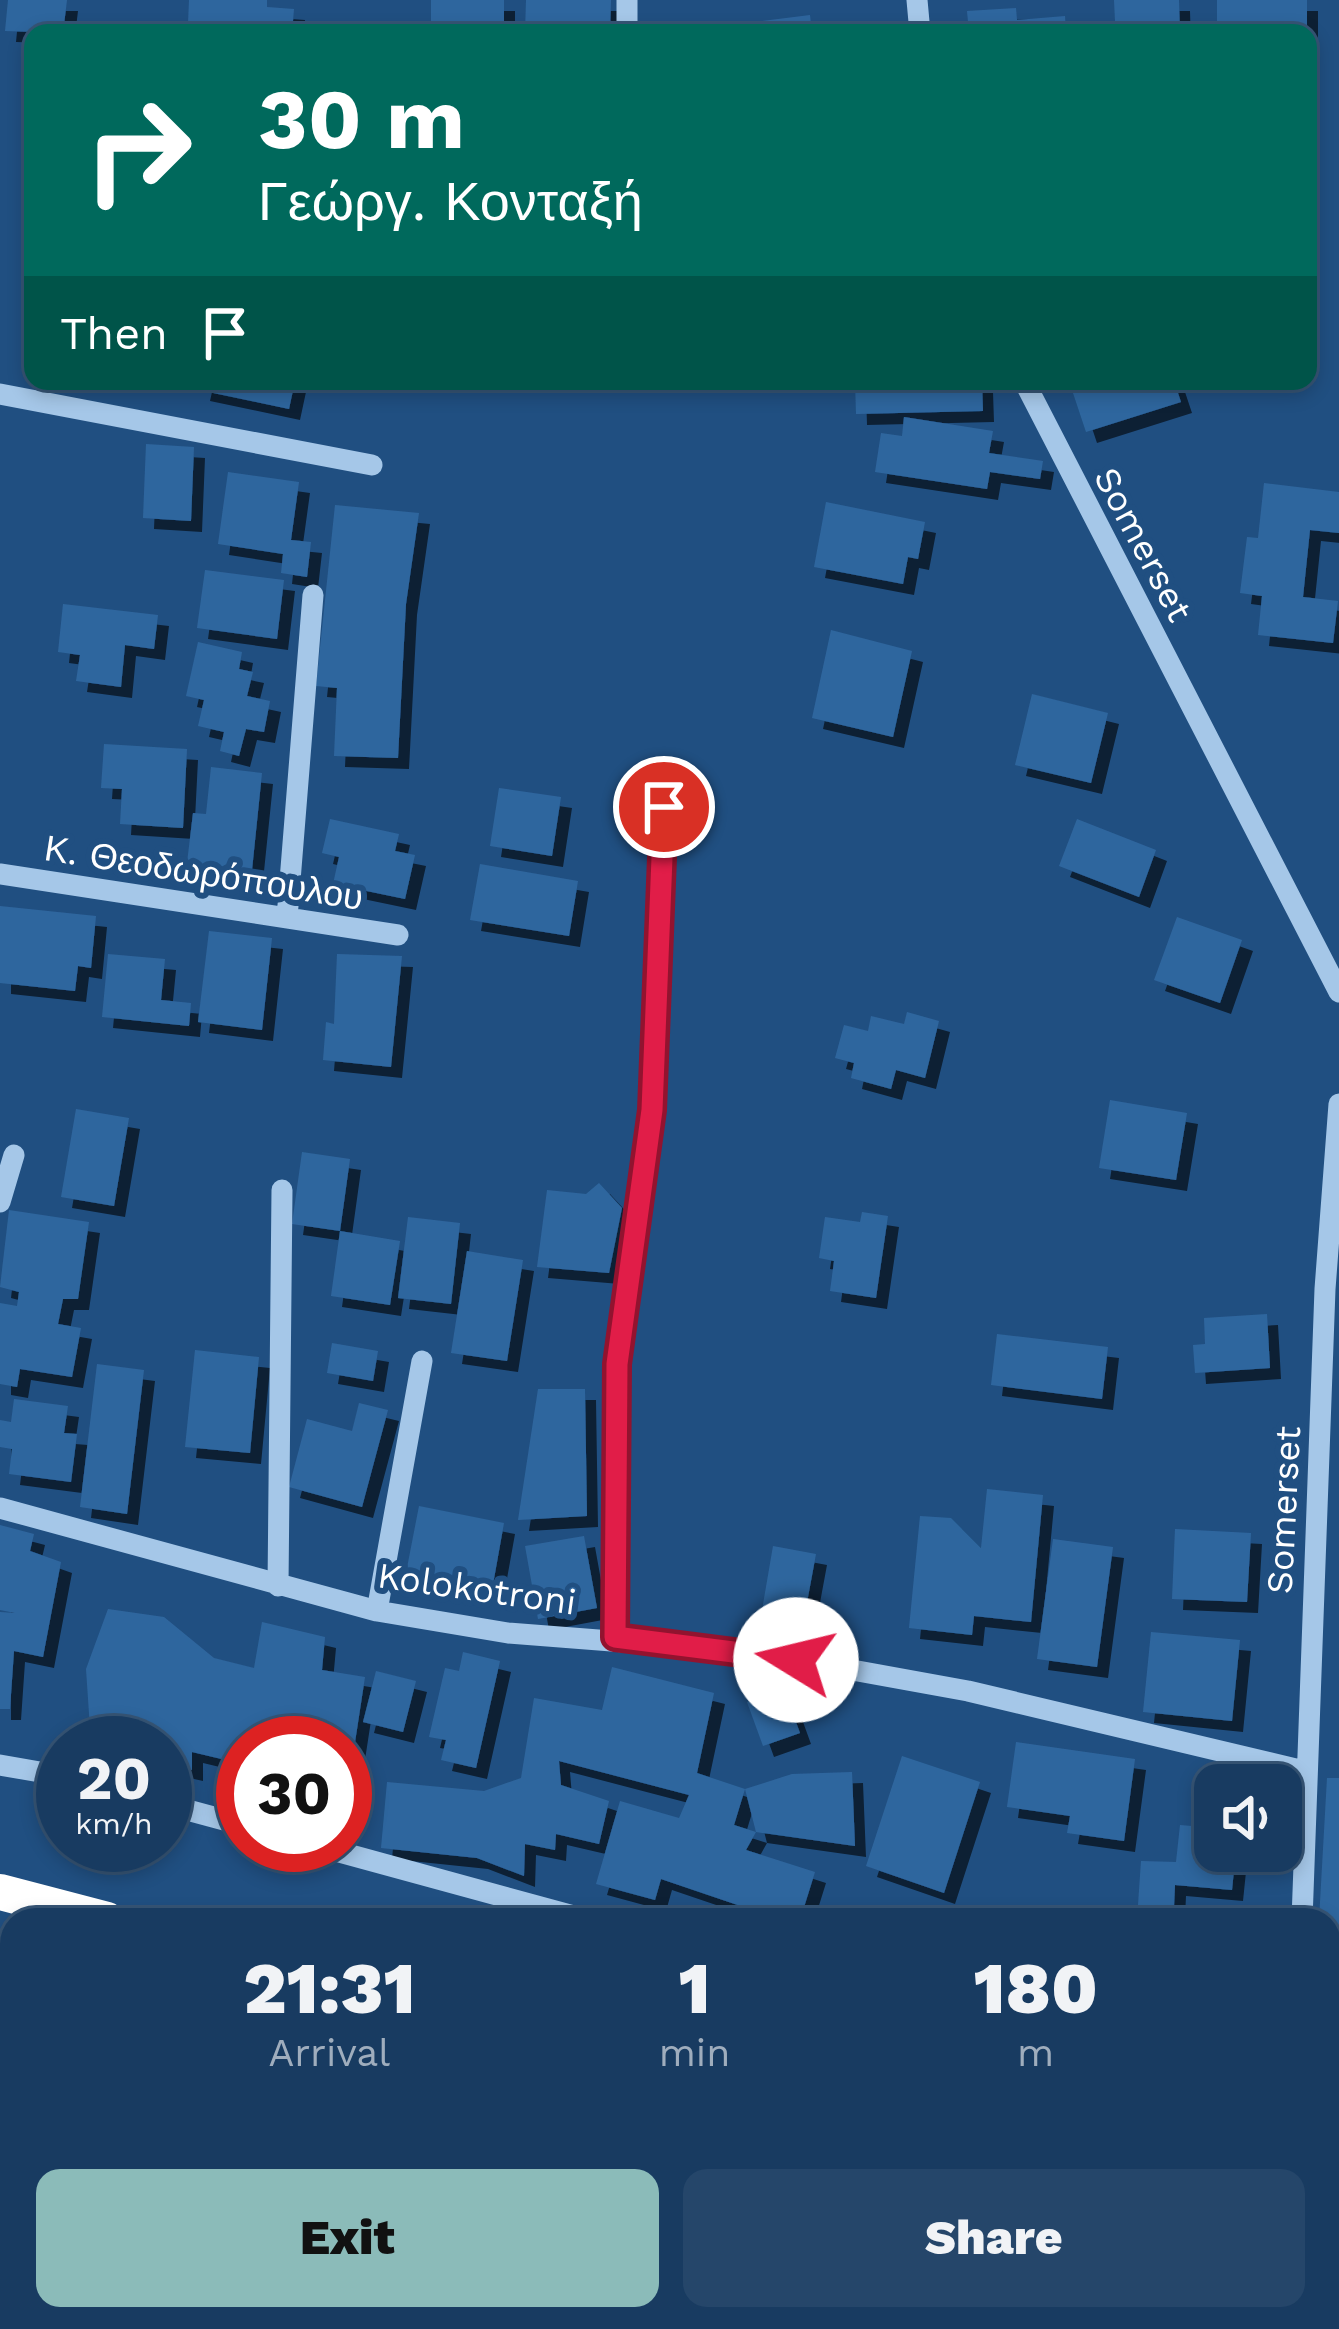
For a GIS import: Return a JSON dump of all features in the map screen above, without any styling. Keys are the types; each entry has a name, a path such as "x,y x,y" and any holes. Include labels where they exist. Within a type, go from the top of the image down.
{"highway":[{"path":"0,1892 61,1908"}],"street":[{"name":"Somerset","path":"1029,390 1339,992"},
{"path":"0,394 372,465"},
{"path":"287,918 313,595"},
{"path":"615,1637 617,1364 652,1110 664,807"},
{"name":"Κ. Θεοδωρόπουλου","path":"0,874 398,935"},
{"name":"Somerset","path":"1302,1908 1304,1771 1329,1460 1339,1104"},
{"path":"0,1202 14,1155"},
{"path":"278,1586 282,1190"},
{"path":"377,1611 422,1360"},
{"name":"Kolokotroni","path":"0,1508 377,1611 508,1633 615,1637 752,1652 968,1690 1304,1771"},
{"path":"0,1765 36,1771"},
{"path":"372,1861 544,1908"}],"building":[{"path":"8,0 67,0 64,24 24,24 24,32 5,31"},
{"path":"189,0 267,0 267,7 294,9 293,24 188,24"},
{"path":"431,0 504,0 504,24 431,24"},
{"path":"526,0 611,0 610,24 525,24"},
{"path":"1114,0 1179,0 1180,24 1090,24 1115,21"},
{"path":"1217,0 1307,0 1307,24 1217,24"},
{"path":"1016,8 1017,20 1065,16 1065,24 968,24 967,11"},
{"path":"810,15 811,24 762,24"},
{"path":"199,390 293,390 289,409"},
{"path":"855,390 982,390 983,411 856,414"},
{"path":"1072,390 1177,390 1181,402 1086,432"},
{"path":"904,417 993,431 989,453 1043,461 1040,479 990,472 987,489 875,472 881,433 902,436"},
{"path":"146,444 194,447 191,521 143,518"},
{"path":"228,472 299,482 291,540 311,542 307,577 281,573 283,554 218,544"},
{"path":"1264,483 1339,492 1339,533 1310,530 1303,597 1338,601 1333,643 1258,635 1262,596 1240,593 1247,537 1258,538"},
{"path":"826,502 925,522 918,559 908,557 903,584 814,567"},
{"path":"335,505 419,513 406,604 398,758 334,756 337,688 316,686"},
{"path":"205,570 284,580 277,639 197,628"},
{"path":"63,604 158,615 154,649 125,645 121,687 76,681 80,655 58,652"},
{"path":"831,630 912,651 893,737 812,718"},
{"path":"198,642 242,652 239,669 253,672 247,696 270,701 264,732 246,729 239,756 220,751 224,732 198,726 204,700 186,696"},
{"path":"1032,694 1108,713 1091,783 1015,765"},
{"path":"104,744 187,749 183,828 120,824 122,789 101,788"},
{"path":"211,767 262,773 252,870 187,863 193,813 206,814"},
{"path":"499,788 561,797 552,856 490,846"},
{"path":"330,819 399,834 395,851 415,855 405,899 333,884 339,857 322,853"},
{"path":"1077,819 1156,850 1139,897 1059,866"},
{"path":"480,864 578,881 569,936 470,920"},
{"path":"0,906 96,916 91,968 78,966 75,991 0,983"},
{"path":"1177,917 1242,940 1220,1003 1154,980"},
{"path":"209,931 272,938 262,1030 198,1022"},
{"path":"108,954 165,959 161,1000 191,1003 189,1026 102,1017"},
{"path":"337,954 402,956 391,1067 323,1060 326,1022 334,1024"},
{"path":"907,1012 939,1021 925,1078 896,1070 891,1089 851,1078 854,1063 835,1058 844,1025 868,1031 871,1016 904,1024"},
{"path":"1110,1100 1187,1113 1176,1180 1099,1168"},
{"path":"76,1109 129,1118 114,1206 61,1197"},
{"path":"302,1152 350,1159 340,1231 292,1224"},
{"path":"599,1183 622,1208 609,1273 537,1267 547,1190 586,1194"},
{"path":"9,1210 89,1222 78,1299 63,1299 58,1324 81,1328 72,1377 20,1369 17,1387 0,1384 0,1303 17,1306 19,1292 0,1287"},
{"path":"862,1212 888,1216 876,1298 830,1291 834,1261 819,1258 825,1217 860,1222"},
{"path":"408,1217 460,1223 451,1304 398,1298"},
{"path":"340,1231 400,1241 390,1305 331,1296"},
{"path":"467,1251 523,1260 507,1361 451,1353"},
{"path":"1267,1314 1270,1368 1195,1373 1193,1345 1205,1344 1204,1318"},
{"path":"997,1334 1108,1347 1102,1399 991,1385"},
{"path":"332,1343 378,1351 373,1381 327,1373"},
{"path":"195,1350 259,1357 250,1453 185,1447"},
{"path":"97,1364 144,1370 127,1514 80,1507"},
{"path":"538,1389 585,1389 587,1516 518,1520"},
{"path":"14,1399 68,1406 64,1433 77,1434 71,1482 9,1474 12,1449 0,1447 0,1420 11,1422"},
{"path":"359,1403 388,1410 362,1507 289,1487 307,1419 352,1431"},
{"path":"987,1489 1043,1495 1031,1622 974,1616 972,1635 909,1628 920,1516 951,1518 981,1548"},
{"path":"419,1506 504,1523 492,1590 406,1573"},
{"path":"0,1525 34,1534 30,1551 61,1562 43,1657 14,1651 10,1709 0,1709 0,1612 15,1613 0,1610"},
{"path":"1175,1529 1251,1533 1247,1602 1172,1599"},
{"path":"584,1536 597,1608 538,1619 525,1546"},
{"path":"1053,1539 1113,1547 1097,1667 1037,1659"},
{"path":"773,1546 816,1554 803,1624 761,1616"},
{"path":"108,1609 164,1617 214,1658 254,1668 262,1622 325,1637 322,1670 365,1677 359,1716 216,1716 216,1758 192,1752 192,1716 89,1716 86,1669"},
{"path":"1151,1632 1240,1640 1232,1721 1143,1712"},
{"path":"463,1652 500,1661 476,1768 441,1760 446,1740 429,1737 445,1668 459,1671"},
{"path":"612,1667 714,1693 697,1773 745,1789 734,1825 756,1832 746,1850 815,1872 804,1908 747,1908 661,1879 655,1900 596,1884 620,1801 679,1818 689,1795 559,1761 561,1785 609,1801 599,1844 556,1834 555,1850 525,1844 524,1876 477,1858 381,1848 387,1782 484,1791 521,1778 534,1698 602,1710"},
{"path":"376,1671 416,1681 403,1732 372,1724 372,1716 365,1716"},
{"path":"784,1689 800,1733 763,1746 747,1702"},
{"path":"1016,1742 1135,1759 1124,1841 1067,1833 1070,1816 1007,1807"},
{"path":"902,1756 980,1782 944,1893 866,1866"},
{"path":"852,1772 855,1846 756,1832 745,1789 792,1774"},
{"path":"1327,1778 1339,1778 1339,1908 1320,1908"},
{"path":"1180,1825 1194,1826 1194,1872 1234,1872 1232,1890 1175,1885 1174,1907 1138,1905 1141,1861 1176,1862"}],"route":[{"path":"664,807 652,1110 617,1364 615,1637 796,1660"}]}
